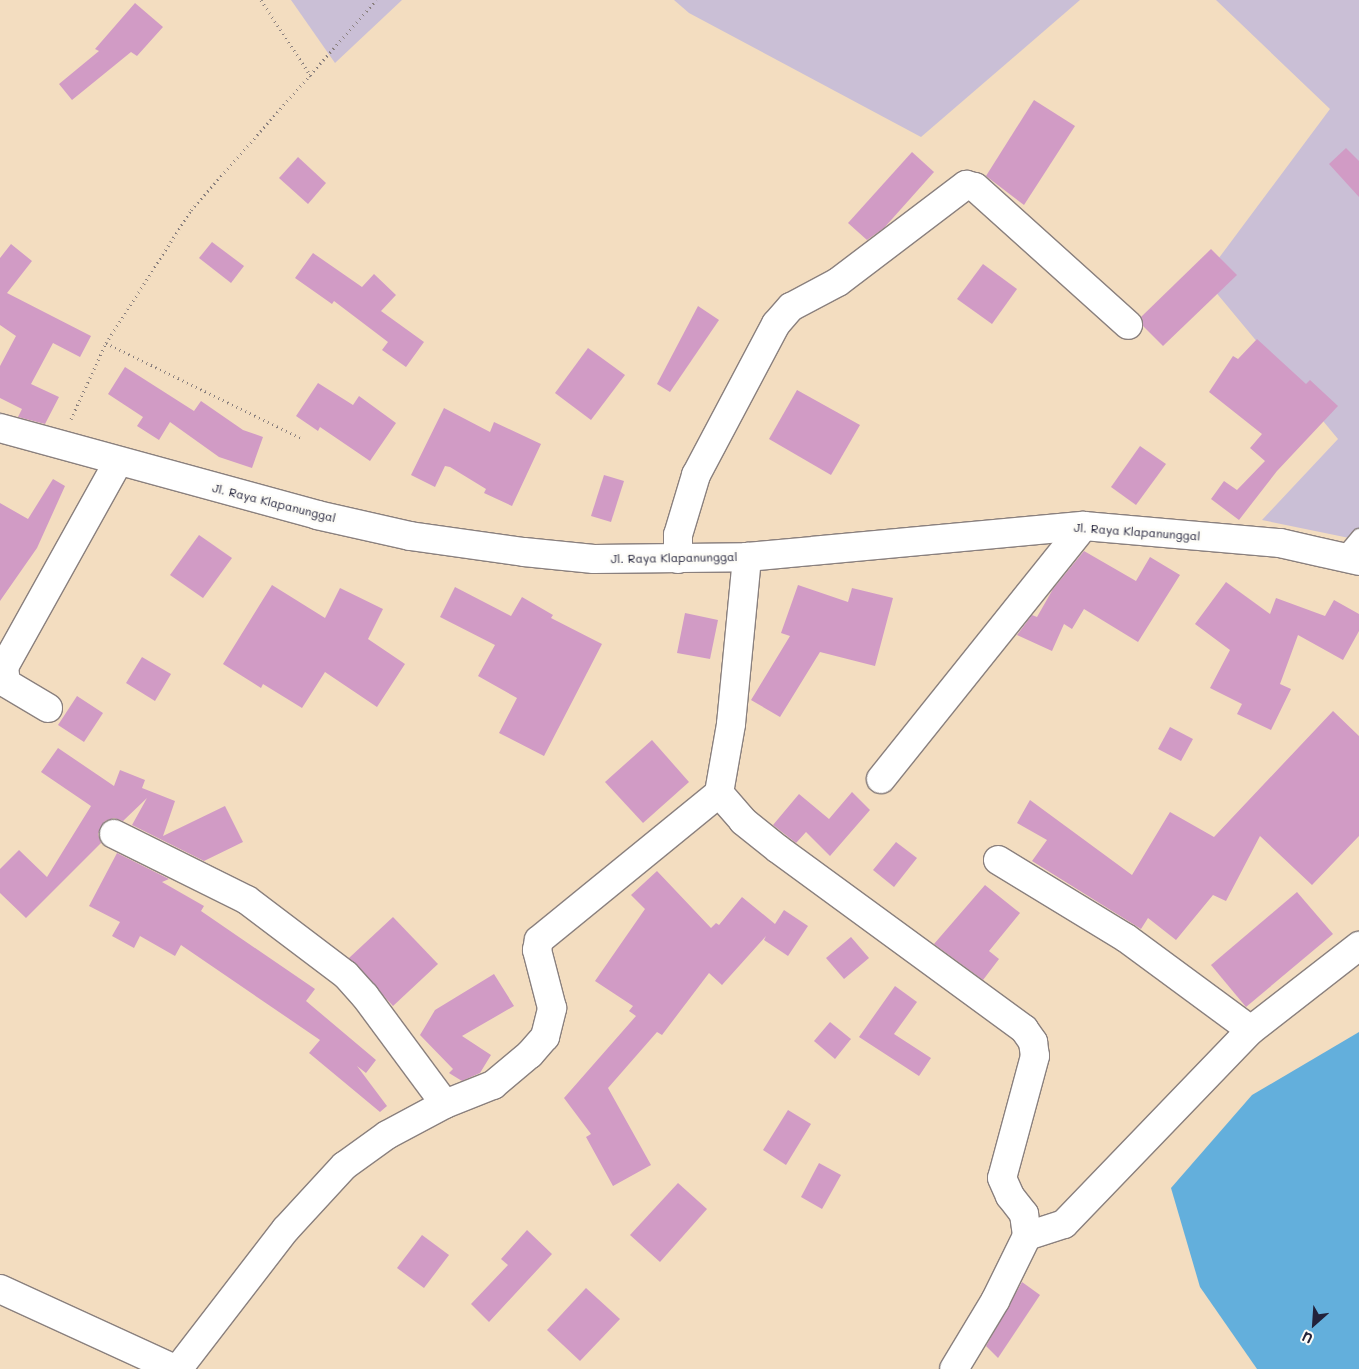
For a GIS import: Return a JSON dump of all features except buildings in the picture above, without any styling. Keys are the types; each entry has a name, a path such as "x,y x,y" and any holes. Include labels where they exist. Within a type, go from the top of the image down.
{"street":[{"path":"678,559 678,535 696,475 776,324 791,307 838,282 966,185 975,187 1128,325"},
{"name":"Jl. Raya Klapanunggal","path":"0,428 118,462 317,515 472,547 594,559 747,557 1084,526 1354,551"},
{"path":"48,708 6,684 4,667 118,462"},
{"path":"881,778 1084,526"},
{"path":"0,1289 176,1369 286,1229 344,1166 387,1135 445,1104 493,1085 546,1037 552,1008 537,950 546,931 719,792 731,724 747,557"},
{"path":"719,792 743,821 778,849 1024,1028 1033,1042 1035,1056 1002,1178 1010,1196 1024,1214 1027,1236 995,1301 954,1369"},
{"path":"114,834 247,900 346,975 365,996 445,1104"},
{"path":"998,860 1126,938 1252,1030"},
{"path":"1027,1236 1064,1224 1252,1030 1359,946"}],"path":[{"path":"261,0 311,76"},
{"path":"59,444 106,343 191,210 376,0"},
{"path":"106,343 303,439"}],"shaded area":[{"path":"291,0 402,0 335,63"},
{"path":"674,0 1080,0 921,137 689,13"},
{"path":"1216,0 1359,0 1359,540 1262,520 1338,439 1204,278 1330,109"}],"water":[{"path":"1359,1032 1359,1369 1257,1369 1200,1287 1171,1188 1252,1095"}]}
